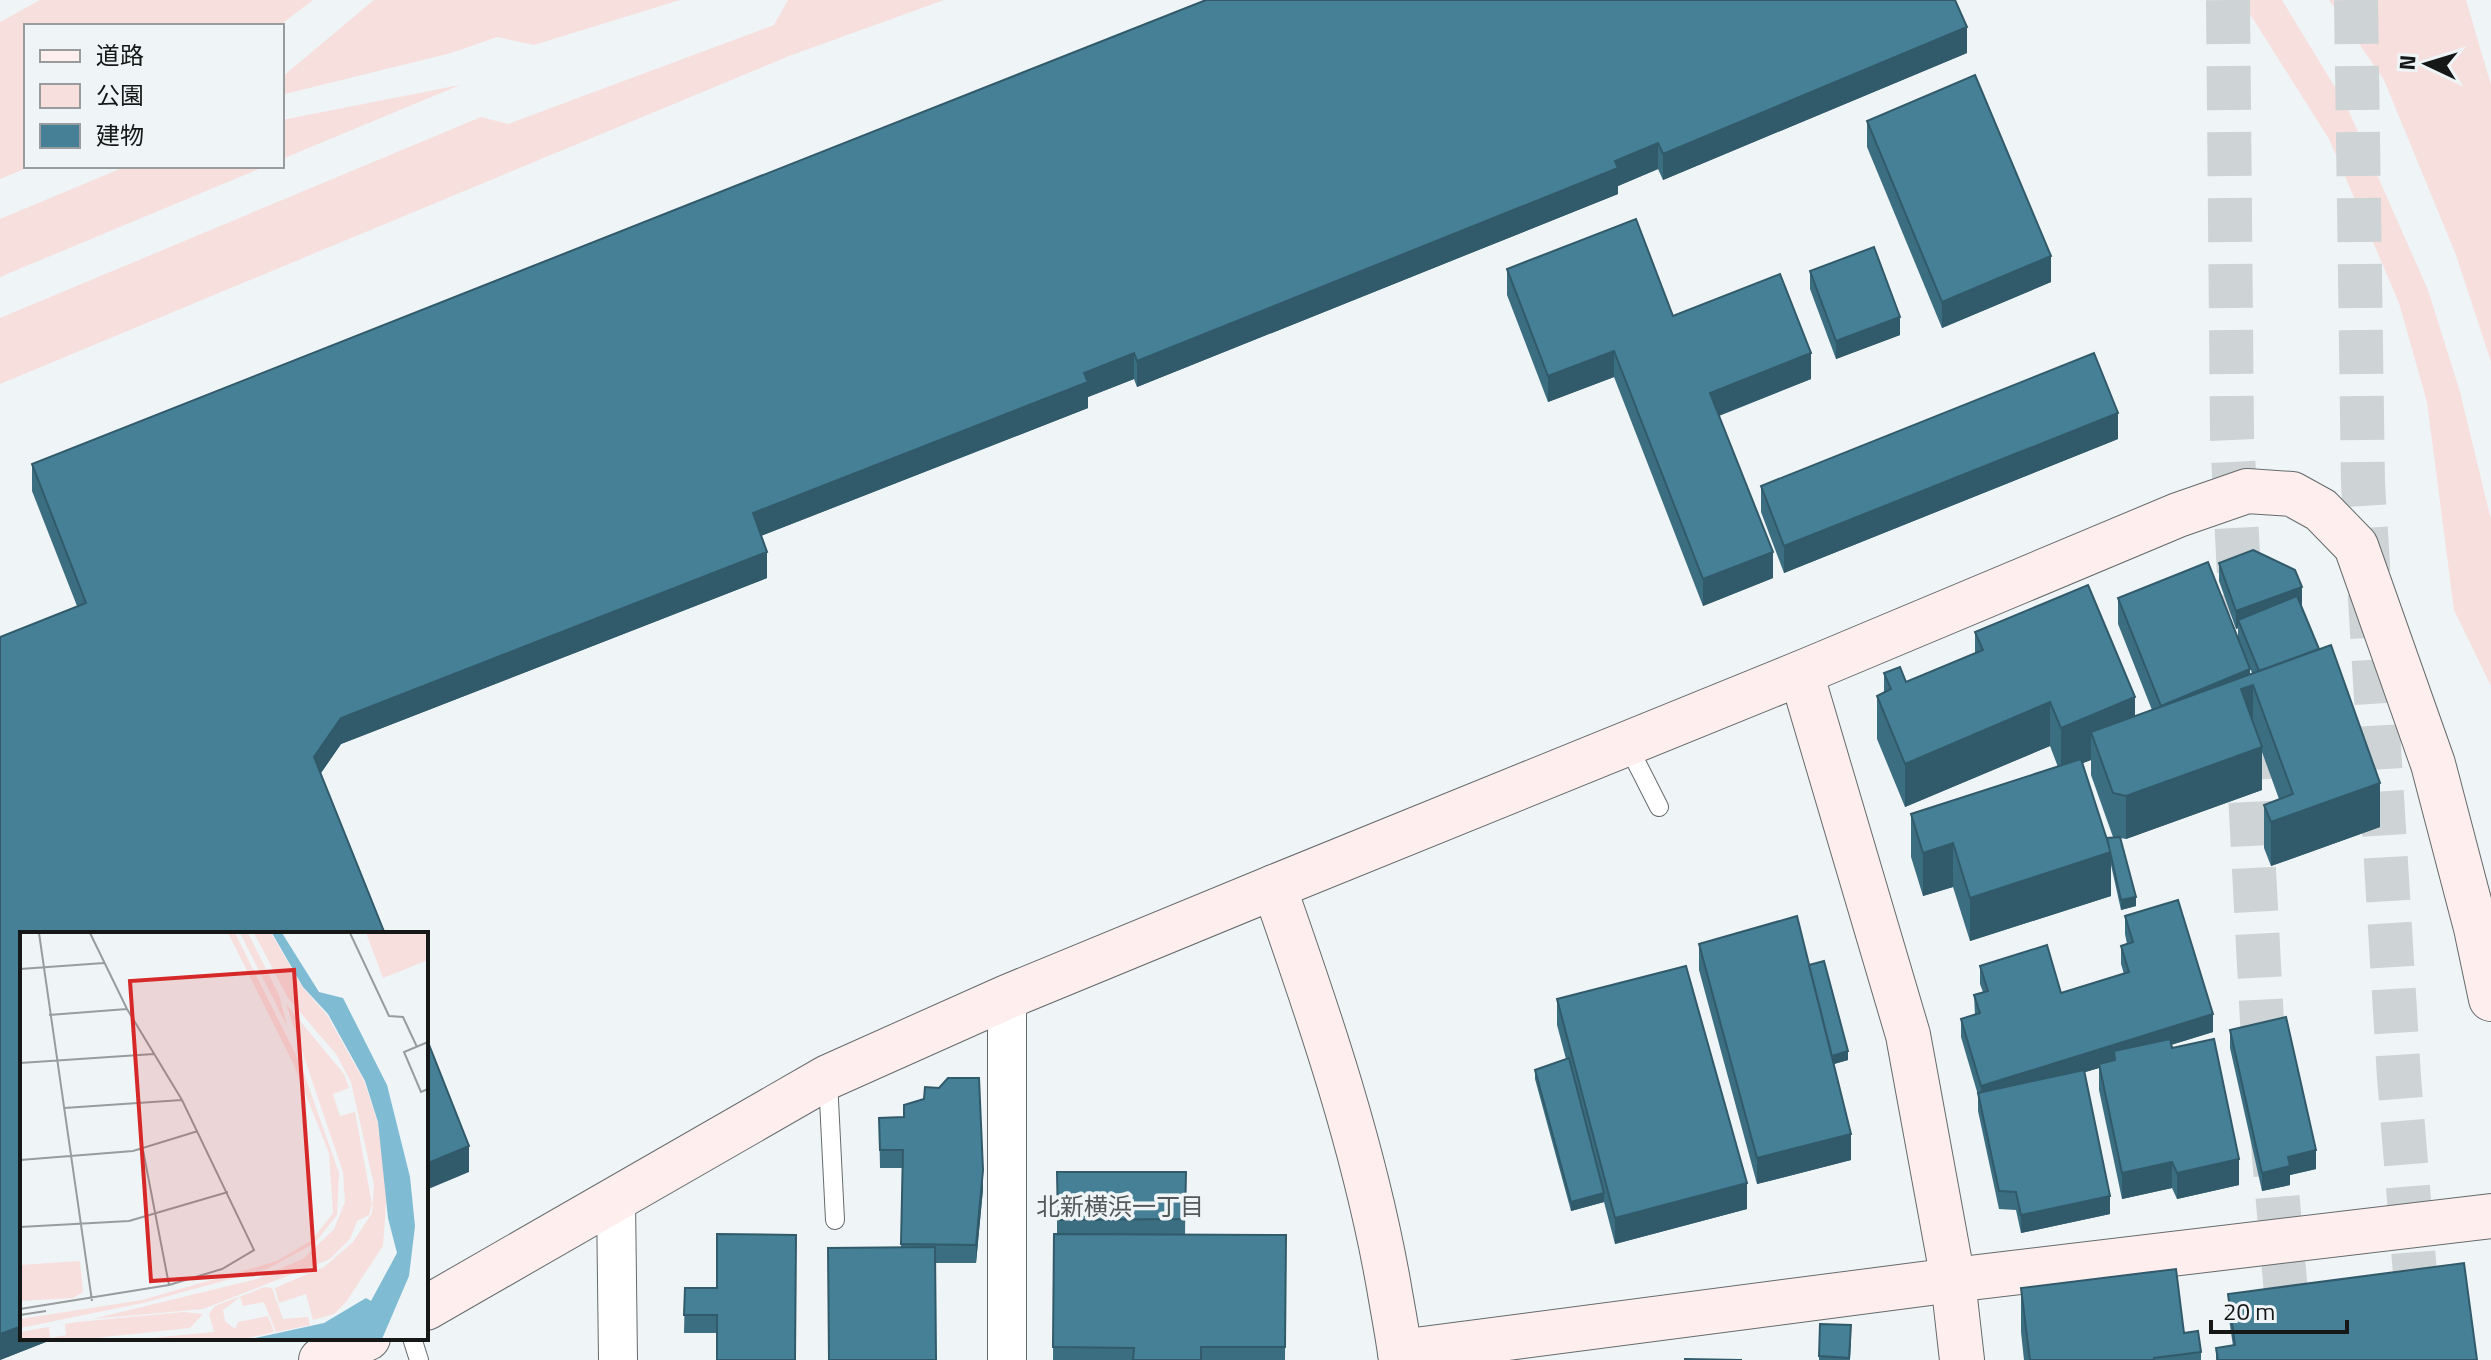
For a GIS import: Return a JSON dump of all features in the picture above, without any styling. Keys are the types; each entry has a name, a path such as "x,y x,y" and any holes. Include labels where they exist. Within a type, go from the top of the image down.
{"street":[{"path":"428,1307 828,1077 1007,997 1801,673 2178,515 2247,491 2292,494 2321,510 2356,546 2433,764 2476,928 2491,999"},
{"path":"1801,673 1908,1035 1953,1280 1962,1360"},
{"path":"1274,887 1325,1032 1357,1140 1382,1250 1400,1356 1953,1280 2491,1216"},
{"path":"1007,997 1007,1360"},
{"path":"616,1200 618,1360"},
{"path":"321,1360 364,1340"}],"lane":[{"path":"1627,744 1659,807"},
{"path":"828,1077 835,1220"},
{"path":"413,1340 419,1360"}],"green space":[{"path":"40,0 313,0 282,24 24,24 24,168 27,168 0,179 0,22"},
{"path":"374,0 680,0 534,45 497,37 451,53 285,94 284,75"},
{"path":"788,0 944,0 789,56 0,384 0,318 481,117 508,124 774,25"},
{"path":"2241,0 2282,0 2347,107 2428,290 2460,392 2491,520 2491,686 2454,610 2427,402 2399,303 2329,139"},
{"path":"2329,0 2466,0 2491,85 2491,362 2456,255 2384,80"},
{"path":"460,85 284,158 284,120"},
{"path":"122,168 261,168 0,277 0,219"}],"building":[{"path":"1206,0 1955,0 1967,27 1663,154 1658,143 1615,161 1618,168 1137,361 1134,353 1084,373 1088,382 753,513 767,552 341,718 314,757 384,932 20,932 20,1327 0,1334 0,637 86,603 32,464"},
{"path":"1975,75 2051,256 1942,302 1867,121"},
{"path":"1636,219 1673,316 1780,274 1811,353 1710,393 1773,552 1703,579 1614,351 1548,376 1507,269"},
{"path":"1874,247 1900,317 1836,341 1810,271"},
{"path":"2094,353 2118,413 1784,546 1761,486"},
{"path":"2253,550 2295,570 2302,587 2236,611 2219,563"},
{"path":"2208,562 2250,669 2161,706 2118,598"},
{"path":"2088,585 2135,697 2061,728 2050,702 1905,764 1877,696 1891,689 1884,673 1900,667 1906,682 1983,650 1975,632"},
{"path":"2297,596 2319,649 2259,671 2238,620"},
{"path":"2331,645 2380,783 2271,822 2264,805 2293,794 2253,685 2241,689 2262,747 2126,796 2113,793 2091,732"},
{"path":"2081,759 2111,852 1970,898 1953,843 1923,853 1911,814"},
{"path":"2120,837 2136,897 2121,900 2107,838"},
{"path":"2178,900 2213,1014 1981,1086 1961,1019 1980,1013 1974,995 1988,991 1980,966 2047,945 2061,993 2129,972 2121,946 2133,942 2125,916"},
{"path":"1797,916 1851,1134 1757,1158 1699,944"},
{"path":"1824,961 1848,1051 1832,1056 1809,965"},
{"path":"1686,966 1747,1183 1615,1218 1557,999"},
{"path":"2286,1017 2316,1150 2288,1157 2290,1166 2262,1173 2230,1030"},
{"path":"2170,1039 2172,1048 2214,1039 2239,1159 2177,1173 2172,1162 2122,1173 2099,1064 2115,1060 2114,1051"},
{"path":"428,1042 469,1146 428,1163"},
{"path":"1569,1058 1604,1193 1571,1202 1535,1070"},
{"path":"2084,1070 2110,1196 2021,1215 2016,1192 1999,1191 1978,1093"},
{"path":"948,1078 979,1078 983,1170 976,1245 901,1244 903,1150 880,1150 879,1118 904,1117 904,1105 924,1099 925,1087 939,1088"},
{"path":"1057,1172 1186,1172 1185,1219 1058,1220"},
{"path":"717,1234 796,1235 795,1360 717,1360 717,1315 684,1315 685,1288 717,1288"},
{"path":"1054,1234 1286,1235 1285,1347 1201,1347 1201,1360 1133,1360 1134,1348 1053,1347"},
{"path":"935,1247 936,1360 829,1360 828,1248"},
{"path":"2464,1263 2477,1360 2218,1360 2216,1348 2235,1345 2228,1294"},
{"path":"2176,1269 2184,1333 2198,1331 2201,1352 2154,1360 2030,1360 2021,1288"},
{"path":"1820,1324 1851,1325 1849,1358 1819,1356"}],"tunnel":[{"path":"2228,0 2232,435 2241,615"},
{"path":"2356,0 2363,483 2399,1077 2422,1360"},
{"path":"2247,736 2262,1022 2292,1360"}],"district":[{"name":"北新横浜一丁目","path":"1120,1207"}]}
